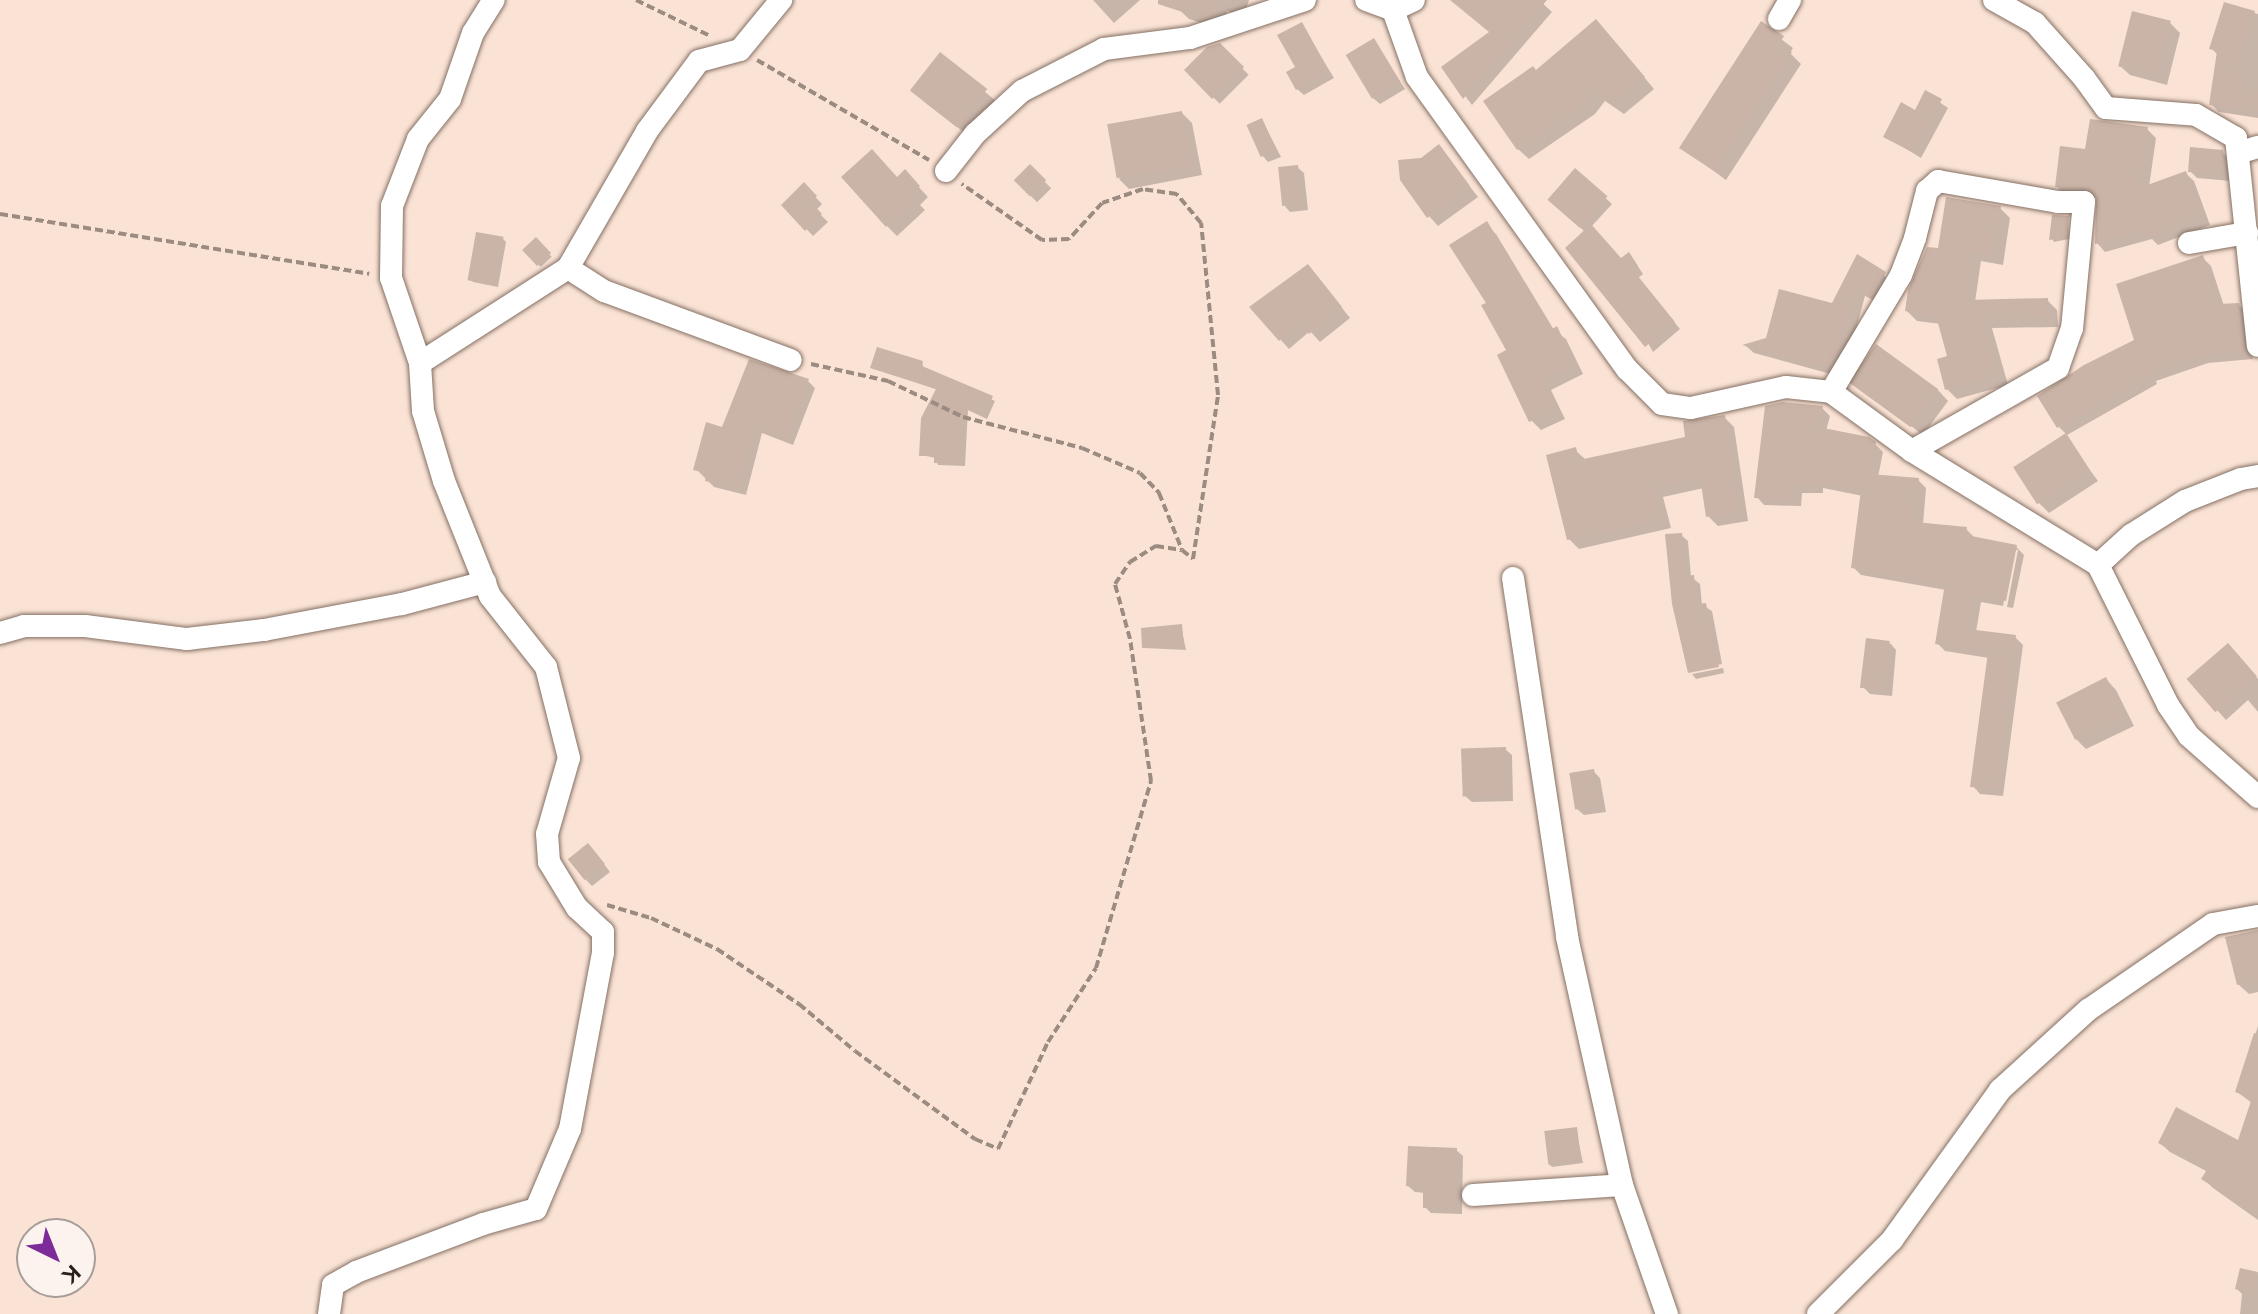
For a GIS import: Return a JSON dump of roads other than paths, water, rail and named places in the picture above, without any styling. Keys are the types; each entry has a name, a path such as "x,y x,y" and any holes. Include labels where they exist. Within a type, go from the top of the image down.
{"street":[{"path":"329,1314 333,1285 356,1272 483,1224 536,1209 570,1129 603,953 603,932 577,908 549,862 547,834 569,758 546,667 490,596 444,481 423,411 420,363 391,278 392,206 418,139 450,99 473,33 494,0"},
{"path":"420,363 568,268 647,131 699,61 740,50 781,0"},
{"path":"946,171 975,134 1022,91 1104,49 1190,38 1305,0"},
{"path":"1366,0 1393,10 1414,0"},
{"path":"1994,0 2035,23 2106,108 2196,115 2236,138 2248,150 2247,233 2258,346"},
{"path":"1393,10 1417,77 1426,91 1627,369 1662,404 1691,408 1786,387 1831,392 1912,451 2098,565 2189,736 2253,783"},
{"path":"1831,392 1901,275 1915,238 1927,191 1938,181 2058,202 2084,202 2072,328 2058,368 1912,451"},
{"path":"2189,243 2247,233"},
{"path":"568,268 604,291 791,360"},
{"path":"2098,565 2131,535 2185,501 2241,479 2258,476"},
{"path":"1513,578 1567,937 1622,1185 1667,1314"},
{"path":"0,633 24,626 85,626 187,639 264,630 402,604 485,582"},
{"path":"1818,1314 1892,1240 2000,1090 2088,1010 2213,924 2258,916"},
{"path":"1473,1195 1622,1185"}]}
